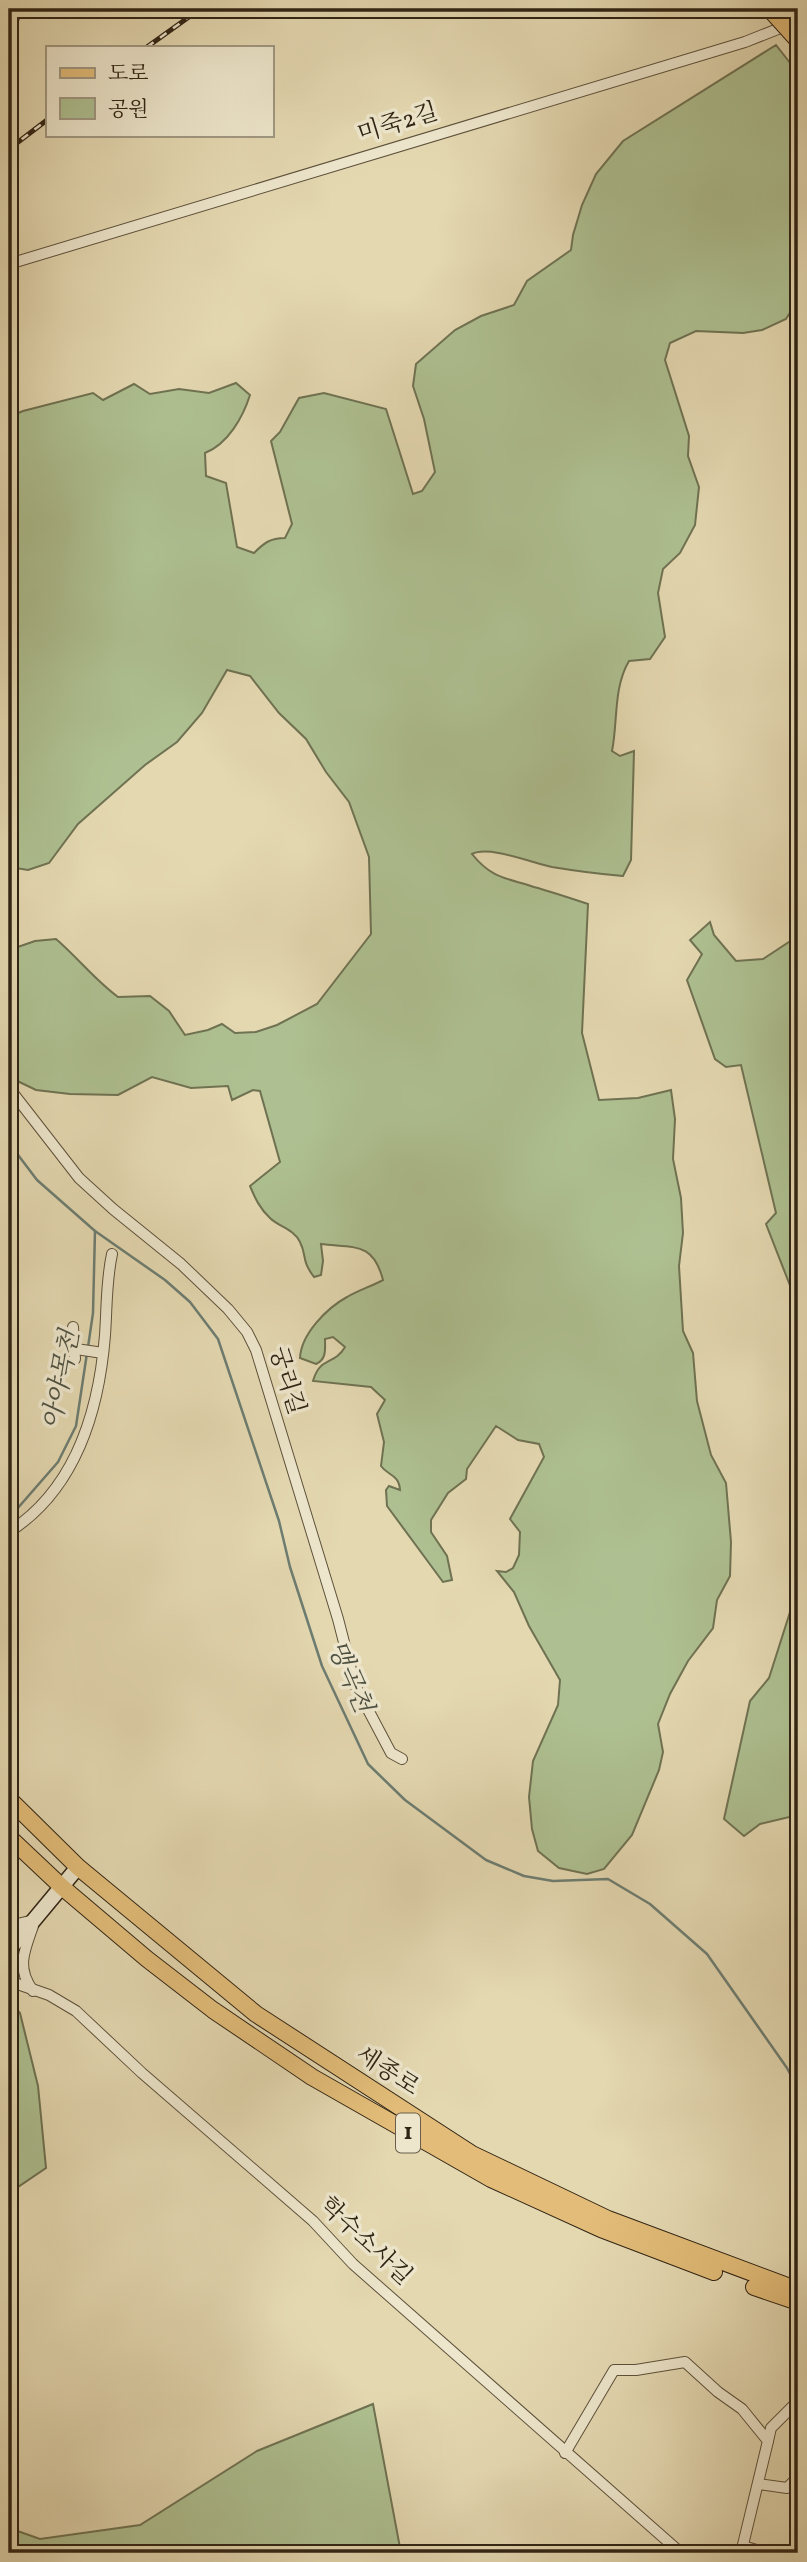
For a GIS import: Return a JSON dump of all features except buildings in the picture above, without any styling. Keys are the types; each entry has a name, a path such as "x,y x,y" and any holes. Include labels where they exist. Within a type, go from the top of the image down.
{"highway":[{"path":"771,9 798,39"},
{"path":"793,9 798,14"}],"main road":[{"name":"세종로","path":"9,1799 78,1867 256,2014 472,2154 608,2218 798,2290"},
{"name":"세종로","path":"9,1837 62,1887 147,1959 214,2010 312,2077 491,2179 601,2229 798,2302"},
{"path":"9,1950 78,1867"}],"street":[{"name":"미죽2길","path":"9,264 745,42 798,21"},
{"name":"궁리길","path":"9,1088 79,1178 181,1264 228,1309 247,1332 256,1350 338,1619 355,1685 391,1753 402,1759"},
{"path":"9,1532 25,1522 49,1498 71,1467 87,1431 103,1353 106,1280 112,1254"},
{"path":"73,1327 76,1354 103,1353"},
{"path":"9,1926 35,1920 23,1965 24,1978 34,1991"},
{"name":"학수소사길","path":"9,1981 49,1995 76,2011 142,2073 313,2221 353,2264 681,2553"},
{"path":"565,2453 614,2370 636,2370 685,2362 718,2392 742,2409 768,2441"},
{"path":"766,2553 742,2550 772,2428 798,2401"},
{"path":"758,2484 787,2488 798,2477"}],"green space":[{"path":"776,45 798,73 798,300 786,319 762,330 743,333 696,331 670,343 665,360 689,436 688,456 699,487 695,525 680,553 663,569 658,593 665,637 650,659 629,661 620,682 612,751 620,756 634,751 631,860 623,876 552,867 500,853 472,854 493,873 588,904 582,1033 599,1100 638,1098 671,1090 675,1119 673,1159 681,1198 683,1233 679,1266 683,1331 693,1353 697,1401 711,1455 726,1483 731,1542 730,1576 717,1600 713,1628 688,1661 658,1724 663,1752 659,1770 632,1835 604,1869 587,1874 559,1868 538,1851 532,1829 529,1797 533,1761 558,1705 560,1680 529,1626 514,1592 497,1571 506,1572 513,1568 519,1555 520,1532 510,1519 544,1457 539,1444 518,1440 496,1426 467,1469 466,1479 448,1493 431,1520 431,1532 447,1556 452,1580 443,1582 387,1506 386,1490 389,1486 400,1490 395,1478 381,1466 384,1442 377,1414 385,1400 371,1387 313,1381 319,1368 341,1353 345,1347 333,1337 325,1339 325,1353 320,1362 316,1364 300,1358 301,1349 310,1331 331,1308 383,1280 374,1259 368,1253 353,1247 321,1244 321,1275 314,1277 297,1238 266,1215 250,1186 280,1162 260,1091 253,1090 232,1100 228,1086 191,1088 152,1077 118,1095 70,1094 36,1090 9,1077 9,950 35,941 56,939 118,997 150,996 169,1011 185,1035 222,1024 235,1033 256,1032 277,1025 317,1004 371,934 369,857 349,802 306,739 279,713 250,676 227,670 202,713 177,742 145,765 78,824 49,863 28,870 9,867 9,417 93,393 103,400 134,384 150,394 179,389 209,393 236,383 250,395 228,436 205,453 206,476 226,483 237,547 254,553 268,542 285,538 292,524 271,441 280,432 299,398 324,393 386,409 413,494 422,491 435,472 424,419 413,386 416,364 455,330 481,316 514,305 527,281 571,250 582,205 596,174 623,141"},
{"path":"710,922 714,935 736,961 763,959 798,936 798,1306 766,1224 776,1213 741,1065 726,1067 715,1059 687,980 702,954 690,940"},
{"path":"798,1587 798,1815 760,1824 744,1836 724,1819 750,1701 769,1678"},
{"path":"9,2001 20,2013 38,2086 46,2168 9,2193"},
{"path":"373,2404 401,2553 9,2553 9,2528 40,2539 140,2525 257,2451"}],"waterway":[{"name":"맹곡천","path":"9,42 23,9"},
{"name":"맹곡천","path":"9,1143 37,1180 95,1231 165,1280 190,1302 218,1339 279,1521 290,1567 322,1666 368,1764 405,1800 486,1860 524,1876 553,1881 608,1879 650,1904 707,1954 787,2068 798,2089"},
{"name":"아야목천","path":"88,1347 93,1313 95,1231"},
{"name":"아야목천","path":"9,1514 17,1509 58,1462 76,1426 87,1353"}],"railway":[{"path":"148,46 200,9"},
{"path":"9,149 46,121"}]}
